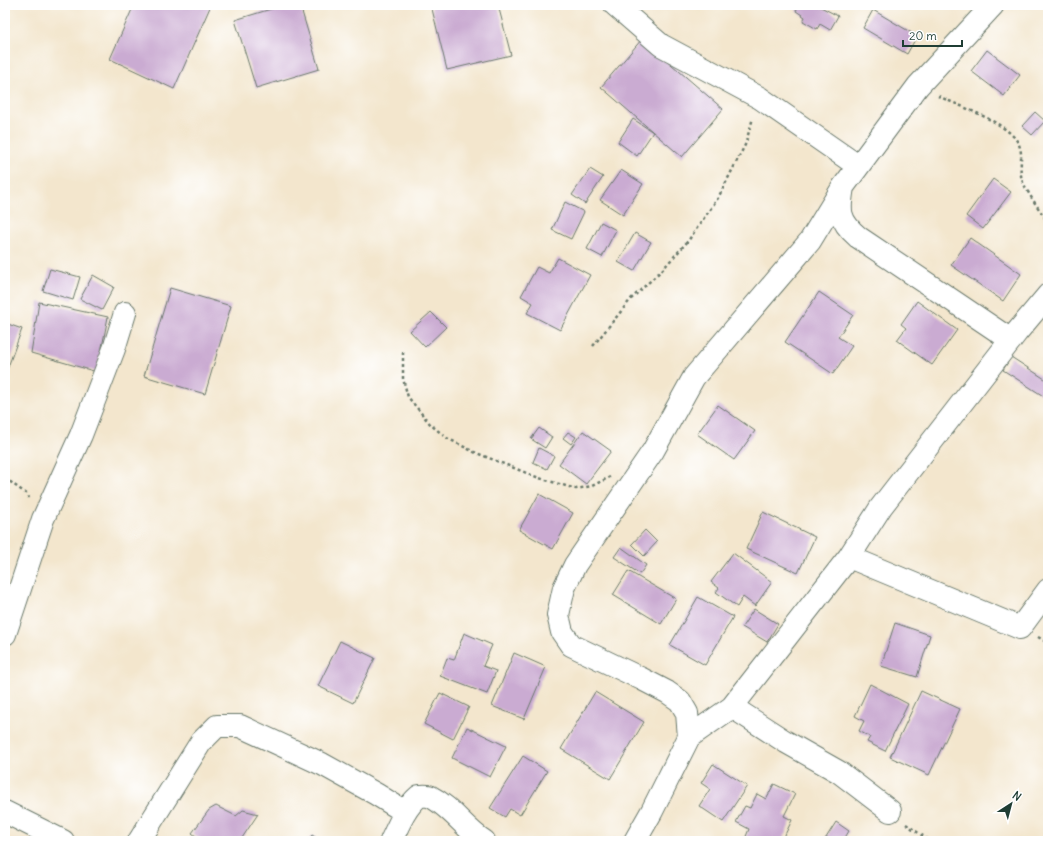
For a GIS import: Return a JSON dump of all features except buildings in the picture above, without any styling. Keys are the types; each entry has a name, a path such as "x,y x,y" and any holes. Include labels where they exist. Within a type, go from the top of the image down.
{"street":[{"path":"615,5 661,45 760,98 858,166"},
{"path":"690,737 687,713 680,701 667,692 642,679 571,645 562,632 558,615 564,588 575,565 652,451 694,377 810,241 843,187 918,86 993,5"},
{"path":"843,187 840,205 841,216 850,230 1011,340"},
{"path":"810,241 850,230"},
{"path":"635,841 690,737 732,707 849,557 881,507 1011,340 1048,295"},
{"path":"5,634 43,519 81,435 114,349 125,313"},
{"path":"849,557 1020,628 1048,590"},
{"path":"732,707 786,742 839,772 890,811"},
{"path":"139,841 201,742 217,726 240,726 322,764 376,794 412,804"},
{"path":"391,841 412,804 430,796 462,822 476,836 484,841"},
{"path":"5,812 62,841"}],"path":[{"path":"918,86 998,124 1011,134 1018,142 1022,152 1022,180 1048,222"},
{"path":"593,346 631,299 662,270 688,241 718,198 745,145 760,98"},
{"path":"403,352 403,379 408,397 431,425 448,438 474,452 539,478 576,489 592,486 609,477 636,475"},
{"path":"5,478 28,495 43,519"},
{"path":"890,811 930,841"}]}
